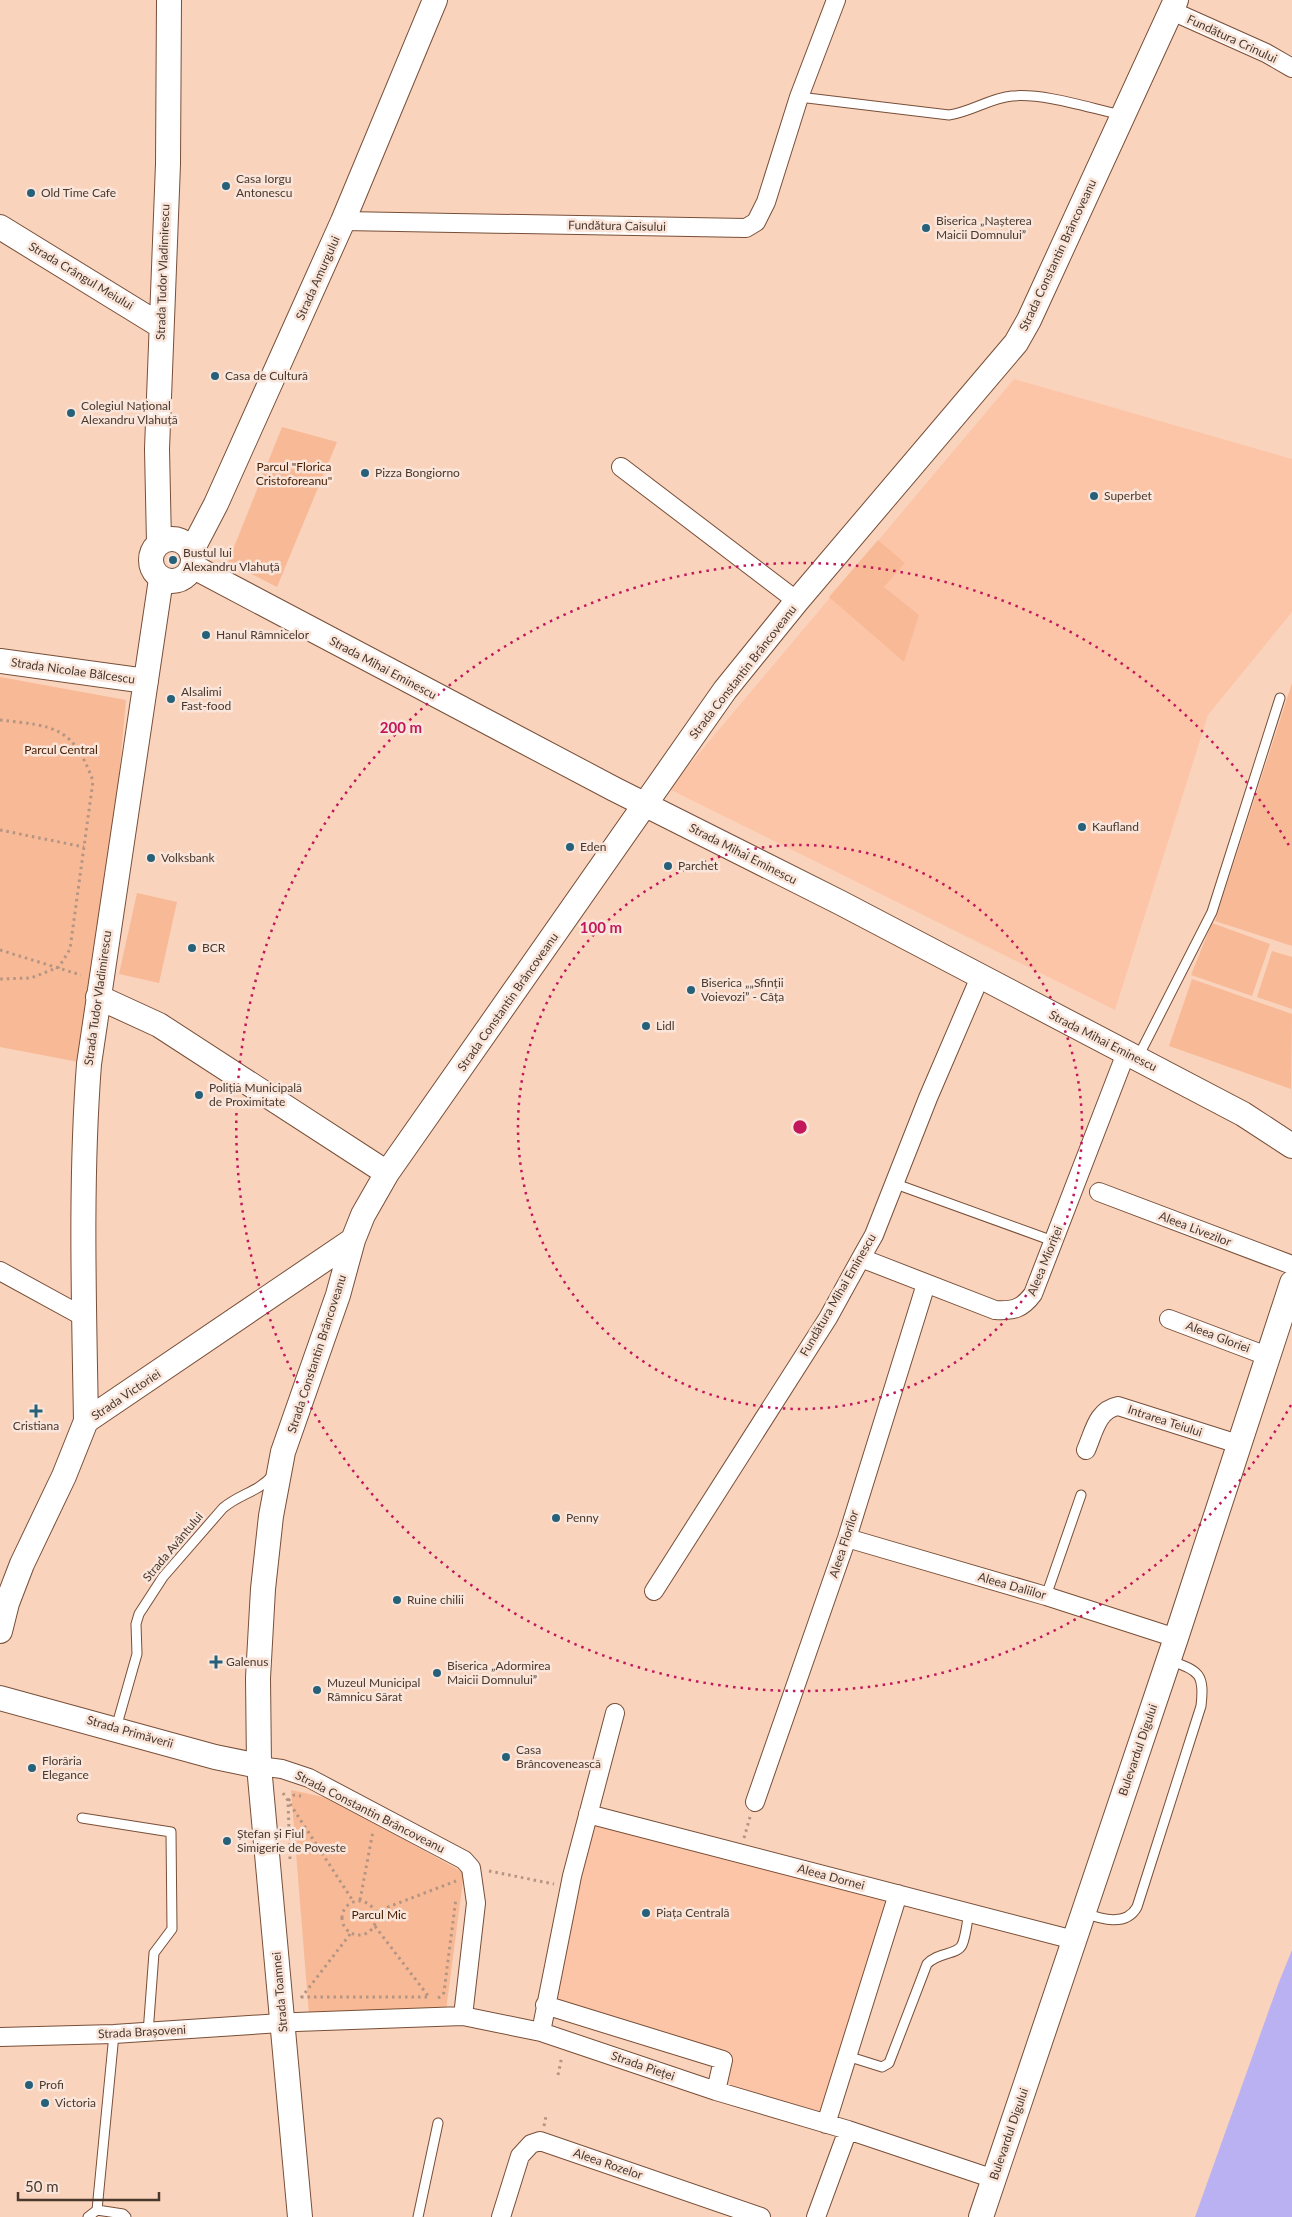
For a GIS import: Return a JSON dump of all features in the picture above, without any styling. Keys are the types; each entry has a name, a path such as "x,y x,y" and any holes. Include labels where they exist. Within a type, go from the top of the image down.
{"street":[{"name":"Strada Tudor Vladimirescu","path":"86,1422 84,1317 88,1064 161,579 153,569 150,560 153,551 159,544 157,449 168,164 169,0"},
{"name":"Strada Amurgului","path":"192,559 343,221 435,0"},
{"name":"Fundătura Caisului","path":"343,221 746,228 756,222 762,213 799,97 836,0"},
{"name":"Fundătura Crinului","path":"1174,5 1292,68"},
{"name":"Strada Constantin Brâncoveanu","path":"471,1868 464,1860 310,1778 271,1768 258,1678 268,1544 278,1470 335,1304 353,1240 363,1215 387,1173 492,1027 644,804 725,690 797,601 1016,342 1029,320 1174,5"},
{"name":"Strada Crângul Meiului","path":"0,227 161,326"},
{"path":"621,467 797,601"},
{"path":"159,544 167,540 177,540 186,544 192,559 188,574 178,580 161,579"},
{"name":"Strada Mihai Eminescu","path":"192,559 644,804 850,908 1243,1114 1292,1146"},
{"name":"Strada Nicolae Bălcescu","path":"0,661 146,681"},
{"name":"Fundătura Mihai Eminescu","path":"654,1591 828,1318 874,1235 893,1184 980,977"},
{"path":"99,990 159,1025 387,1173"},
{"name":"Aleea Mioriței","path":"861,1258 995,1310 1010,1311 1025,1306 1033,1294 1132,1056"},
{"name":"Aleea Livezilor","path":"1099,1192 1292,1265"},
{"name":"Strada Victoriei","path":"0,1631 7,1603 22,1564 64,1476 86,1422 353,1240"},
{"path":"0,1271 84,1317"},
{"name":"Bulevardul Digului","path":"981,2217 1172,1649 1292,1283"},
{"name":"Aleea Florilor","path":"755,1802 846,1538 926,1284"},
{"name":"Aleea Gloriei","path":"1169,1319 1267,1356"},
{"name":"Intrarea Teiului","path":"1086,1450 1100,1416 1108,1408 1118,1406 1238,1444"},
{"name":"Aleea Daliilor","path":"846,1538 1046,1596 1172,1649"},
{"name":"Strada Primăverii","path":"0,1698 116,1728 215,1757 271,1768"},
{"path":"541,2032 544,2005 570,1887 615,1713"},
{"name":"Strada Toamnei","path":"271,1768 289,2023 300,2217"},
{"name":"Aleea Dornei","path":"588,1814 1074,1940"},
{"path":"463,2016 476,1903 471,1868"},
{"path":"826,2124 898,1894"},
{"path":"544,2005 723,2060 716,2091"},
{"name":"Strada Pieței","path":"289,2023 463,2016 541,2032 716,2091 848,2130 994,2178"},
{"name":"Strada Brașoveni","path":"0,2037 148,2033 289,2023"},
{"path":"816,2217 848,2130"},
{"name":"Aleea Rozelor","path":"500,2217 520,2156 531,2144 540,2141 761,2217"}],"lane":[{"path":"799,97 949,115 962,113 996,99 1013,96 1044,98 1122,115"},
{"path":"1132,1056 1212,912 1280,698"},
{"path":"893,1184 1054,1241"},
{"name":"Strada Avântului","path":"116,1728 137,1654 136,1624 152,1591 223,1508 234,1499 255,1491 278,1470"},
{"path":"1046,1596 1081,1495"},
{"path":"1083,1912 1098,1918 1120,1919 1134,1913 1138,1907 1201,1706 1203,1687 1200,1674 1172,1649"},
{"path":"82,1818 171,1832 172,1929 154,1954 148,2033"},
{"path":"847,2056 882,2067 889,2063 927,1964 934,1956 956,1951 961,1945 969,1912"},
{"path":"88,2217 97,2210 114,2034"},
{"path":"418,2217 438,2123"},
{"path":"97,2210 123,2214 126,2217"}],"path":[{"path":"0,720 46,725 63,732 78,748 93,782 70,949 59,967 31,978 0,979"},
{"path":"0,830 84,847"},
{"path":"0,950 59,967 99,990"},
{"path":"271,1768 283,1793 353,1901"},
{"path":"291,1869 288,1801 294,1795 304,1796"},
{"path":"739,1853 755,1802"},
{"path":"360,1900 378,1814"},
{"path":"364,1827 381,1835"},
{"path":"471,1868 570,1887"},
{"path":"301,1998 441,1997 444,1992 457,1881 455,1876"},
{"path":"375,1912 457,1881"},
{"path":"374,1925 364,1934 351,1933 345,1929 341,1916 343,1910 353,1901 360,1900 372,1906 375,1912 374,1925 429,1997 431,2017"},
{"path":"289,2023 296,2004 351,1933"},
{"path":"299,1992 301,1998"}],"shaded area":[{"path":"1014,379 1292,459 1292,612 1208,715 1115,1010 669,789"},
{"name":"Piața Centrală","path":"588,1814 898,1894 826,2124 716,2091 723,2060 545,2005"},
{"path":"1292,1950 1292,2217 1195,2217 1279,1982"}],"green space":[{"name":"Parcul \"Florica Cristoforeanu\"","path":"282,427 337,442 277,587 228,562"},
{"path":"878,540 905,563 884,587 919,615 904,662 829,597"},
{"name":"Parcul Central","path":"0,677 126,700 100,982 89,1064 0,1047"},
{"path":"1292,683 1292,946 1215,921"},
{"path":"137,893 177,902 159,983 119,974"},
{"path":"1212,923 1270,944 1252,996 1191,975"},
{"path":"1272,951 1292,957 1292,1009 1257,997"},
{"path":"1192,979 1292,1014 1291,1089 1169,1046"},
{"name":"Parcul Mic","path":"291,1790 332,1799 464,1873 446,2010 309,2015"}],"place":[{"name":"Casa Iorgu Antonescu","path":"226,186"},
{"name":"Old Time Cafe","path":"31,193"},
{"name":"Biserica „Nașterea Maicii Domnului”","path":"926,228"},
{"name":"Casa de Cultură","path":"215,376"},
{"name":"Colegiul Național Alexandru Vlahuță","path":"71,413"},
{"name":"Pizza Bongiorno","path":"365,473"},
{"name":"Superbet","path":"1094,496"},
{"name":"Bustul lui Alexandru Vlahuță","path":"173,560"},
{"name":"Hanul Râmnicelor","path":"206,635"},
{"name":"Alsalimi Fast-food","path":"171,699"},
{"name":"Kaufland","path":"1082,827"},
{"name":"Eden","path":"570,847"},
{"name":"Volksbank","path":"151,858"},
{"name":"Parchet","path":"668,866"},
{"name":"BCR","path":"192,948"},
{"name":"Biserica „„Sfinții Voievozi” - Câța","path":"691,990"},
{"name":"Lidl","path":"646,1026"},
{"name":"Poliția Municipală de Proximitate","path":"199,1095"},
{"name":"Cristiana","path":"36,1411"},
{"name":"Penny","path":"556,1518"},
{"name":"Ruine chilii","path":"397,1600"},
{"name":"Galenus","path":"216,1662"},
{"name":"Biserica „Adormirea Maicii Domnului”","path":"437,1673"},
{"name":"Muzeul Municipal Râmnicu Sărat","path":"317,1690"},
{"name":"Casa Brâncovenească","path":"506,1757"},
{"name":"Florăria Elegance","path":"32,1768"},
{"name":"Ștefan și Fiul Simigerie de Poveste","path":"227,1841"},
{"name":"Piața Centrală","path":"646,1913"},
{"name":"Profi","path":"29,2085"},
{"name":"Victoria","path":"45,2103"}]}
